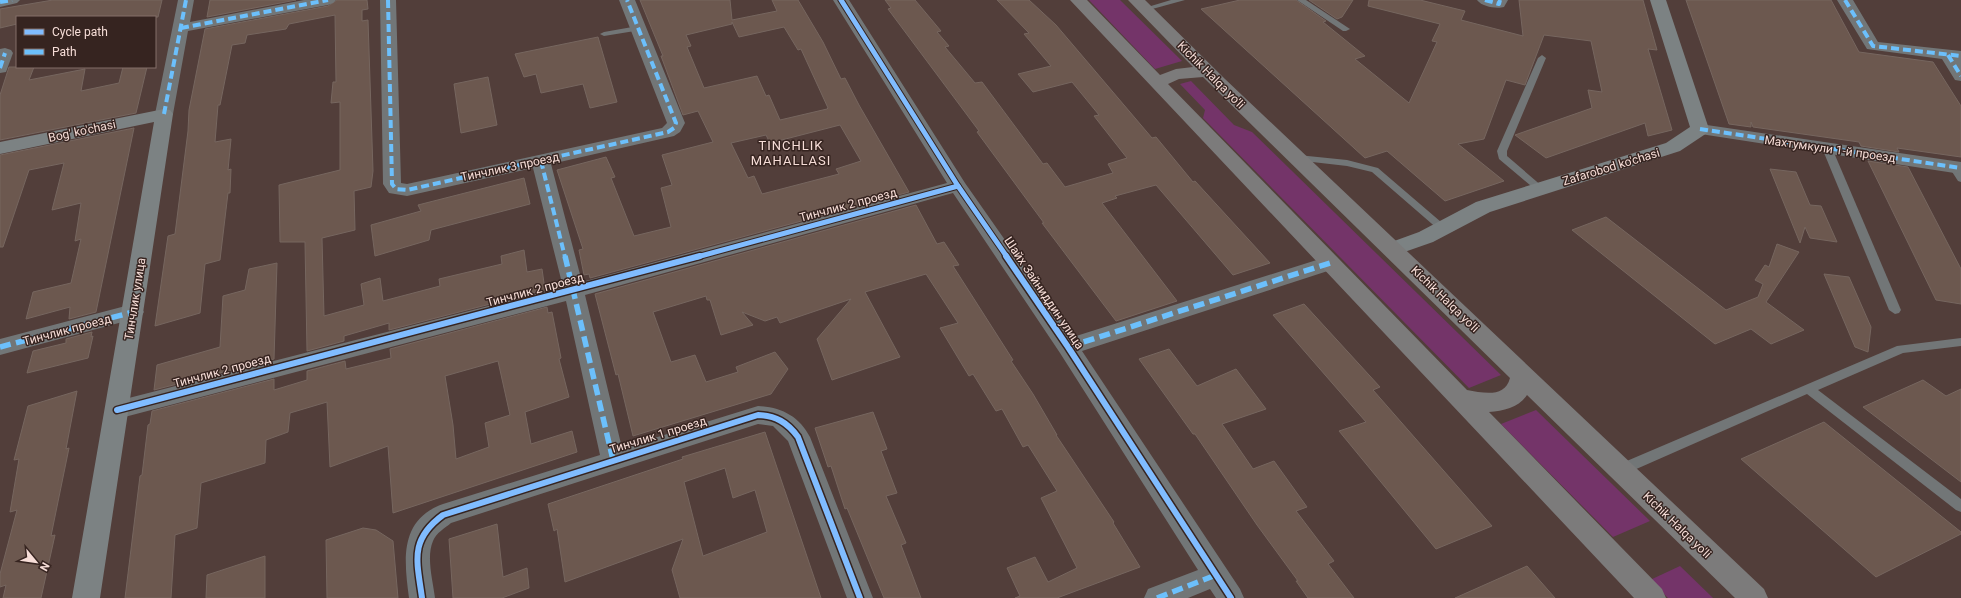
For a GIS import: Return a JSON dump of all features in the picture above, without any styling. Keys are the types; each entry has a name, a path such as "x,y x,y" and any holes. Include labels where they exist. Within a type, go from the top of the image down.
{"highway":[{"path":"1078,0 1652,598"},
{"name":"Kichik Halqa yo'li","path":"1140,4 1207,71 1754,598"},
{"path":"1157,82 1176,74 1207,71"},
{"path":"1459,397 1485,403 1507,400 1519,389 1523,375"}],"street":[{"path":"0,2 12,0"},
{"name":"Тинчлик улица","path":"86,598 164,114 186,0"},
{"path":"181,28 328,0"},
{"name":"Тинчлик 3 проезд","path":"388,0 392,184 396,189 406,190 668,132 674,128 676,123 628,0"},
{"name":"Шайх Зайниддин улица","path":"841,0 958,186 1068,347 1231,598"},
{"path":"1485,0 1499,4 1500,0"},
{"path":"1658,0 1700,129"},
{"path":"1844,0 1873,46 1954,56 1961,76"},
{"name":"Bog' ko'chasi","path":"0,148 164,114"},
{"name":"Махтумкули 1-й проезд","path":"1700,129 1826,148 1959,172"},
{"name":"Zafarobod ko'chasi","path":"1393,249 1426,236 1483,207 1673,147 1700,129"},
{"name":"Тинчлик 2 проезд","path":"541,161 574,291 613,460"},
{"name":"Тинчлик 2 проезд","path":"117,410 574,291 958,186"},
{"path":"1068,347 1330,263"},
{"name":"Тинчлик проезд","path":"0,347 133,312"},
{"name":"Тинчлик 1 проезд","path":"422,598 417,552 419,540 424,530 432,522 443,515 758,415 772,415 782,419 791,426 798,437 860,598"},
{"path":"1156,598 1216,575"}],"lane":[{"path":"1140,4 1181,0"},
{"path":"1301,0 1346,29"},
{"path":"604,34 638,28"},
{"path":"1540,189 1502,157 1502,152 1542,58"},
{"path":"1826,148 1895,310"},
{"path":"1298,158 1347,163 1375,170 1443,228"},
{"path":"1620,470 1901,349 1961,342"},
{"path":"1809,389 1961,506"}],"shaded area":[{"path":"1089,0 1120,0 1182,61 1155,69"},
{"path":"1191,81 1234,125 1252,132 1501,375 1469,388 1203,118 1205,110 1180,84"},
{"path":"1536,410 1650,521 1613,537 1501,424"},
{"path":"1680,566 1713,598 1668,598 1650,580"}],"building":[{"path":"53,0 162,0 158,17 16,16 16,24 0,28 0,9"},
{"path":"210,0 296,0 207,17"},
{"path":"337,0 367,0 368,9 362,10 362,21 368,20 373,171 371,187 354,191 355,230 322,238 324,316 364,305 361,284 380,278 383,301 440,286 439,279 502,264 501,256 524,250 527,272 542,269 545,290 389,330 389,323 344,336 344,341 307,351 305,242 280,242 279,185 340,170 340,102 331,103 333,82 336,82 335,15 289,24 286,29 247,35 245,43 232,45 220,105 218,105 215,142 231,139 228,170 231,169 230,193 228,193 220,260 205,264 200,313 155,326 168,236 175,234 188,131 189,110 205,29 328,6"},
{"path":"640,0 730,0 732,20 777,11 772,0 798,0 823,42 841,79 845,78 909,192 590,278 589,274 584,275 579,250 583,249 557,170 606,157 615,177 611,178 634,236 671,227 661,188 672,185 662,155 713,142 698,111 683,115 661,56 663,56","holes":["732,22 739,37 784,27 798,50 801,49 828,108 780,120 769,95 766,96 757,76 704,88 687,47 691,46 686,35 732,24","840,125 861,161 836,169 839,174 762,194 754,176 748,178 731,143 766,135 770,143"]},
{"path":"885,0 915,0 941,31 937,32 949,46 945,47 975,83 982,82 1043,164 1047,163 1065,187 1113,173 1108,164 1127,158 1094,116 1099,115 1072,82 1033,92 1018,74 1051,66 1024,34 1029,33 997,0 1029,0 1056,25 1152,138 1156,137 1193,182 1195,181 1270,263 1233,275 1156,185 1115,196 1117,198 1102,203 1177,301 1116,321 1042,223 1044,223 977,132 979,131 888,9 891,8"},
{"path":"1240,0 1296,0 1326,21 1323,22 1365,56 1355,59 1409,103 1437,42 1432,41 1440,24 1368,6 1369,0 1420,0 1465,11 1461,20 1523,36 1519,0 1643,0 1657,50 1648,49 1672,130 1648,136 1645,123 1546,158 1515,135 1592,108 1588,90 1602,92 1591,41 1544,35 1525,85 1506,80 1484,139 1458,144 1504,181 1445,201 1387,151 1365,158 1201,9"},
{"path":"1309,0 1353,0 1342,17 1337,19"},
{"path":"1686,0 1831,0 1859,52 1933,62 1961,106 1961,157 1897,148 1899,152 1861,146 1859,142 1753,127 1751,122 1751,127 1729,124"},
{"path":"598,37 617,102 590,108 583,84 541,93 536,74 524,77 515,54"},
{"path":"9,67 34,68 29,80 85,69 81,91 119,83 123,68 147,68 136,113 0,140 0,95"},
{"path":"488,77 497,125 461,133 454,84"},
{"path":"134,128 96,312 69,319 70,307 26,319 33,292 71,283 81,239 75,241 81,203 52,210 64,163 29,170 3,247 0,247 0,155"},
{"path":"1868,161 1908,167 1961,269 1961,304 1936,300"},
{"path":"1770,169 1796,172 1810,205 1821,206 1837,242 1810,238 1805,227 1800,243"},
{"path":"524,178 530,204 431,230 429,240 375,256 371,225 421,211 418,205"},
{"path":"916,205 937,244 944,242 959,265 953,266 1013,360 1011,361 1033,394 1056,435 1114,522 1113,523 1140,567 1057,598 1015,598 1020,596 1007,568 1035,557 1048,582 1077,568 1041,498 1057,491 1028,445 1023,447 1002,409 996,411 973,374 969,376 940,328 958,323 926,274 865,292 900,357 832,380 817,339 851,299 780,323 777,317 765,321 742,312 753,325 721,335 710,300 707,300 706,296 653,312 671,362 695,355 706,382 738,372 736,367 775,352 788,369 771,394 633,436 618,374 616,375 595,294"},
{"path":"1606,217 1726,310 1758,297 1763,284 1755,280 1765,265 1769,267 1777,244 1799,252 1766,302 1804,330 1771,344 1751,329 1715,344 1572,230"},
{"path":"277,263 274,359 154,390 157,365 220,347 223,296 245,290 249,269"},
{"path":"1824,274 1849,277 1871,327 1868,352 1855,347"},
{"path":"1304,304 1380,387 1373,390 1492,526 1436,549 1339,431 1366,422 1273,315"},
{"path":"547,307 548,313 552,312 561,358 559,359 569,397 525,412 531,444 572,431 577,452 393,513 388,446 330,467 327,402 290,413 288,432 266,440 265,463 201,483 197,528 175,535 171,598 125,598 140,476 142,475 148,425 150,424 152,411 274,379 274,390 307,380 307,371 345,361 346,369 391,358 390,349","holes":["498,361 510,415 485,423 489,447 456,459 453,425 445,376"]},
{"path":"92,332 91,337 93,336 88,358 27,373 33,351 66,343 66,339"},
{"path":"1169,349 1197,386 1236,369 1266,409 1222,424 1253,469 1274,461 1307,507 1296,511 1334,561 1328,564 1354,598 1308,598 1296,581 1298,581 1257,525 1195,434 1193,434 1139,359"},
{"path":"1923,380 1946,396 1961,389 1961,482 1863,407"},
{"path":"77,391 66,449 69,448 51,536 55,535 41,598 3,598 6,585 0,587 0,574 17,510 10,512 19,459 14,460 28,406"},
{"path":"873,412 887,449 881,451 897,493 886,496 906,543 901,545 921,598 884,598 847,508 845,509 831,466 828,467 815,428"},
{"path":"1824,422 1961,532 1961,534 1876,577 1741,459"},
{"path":"765,432 821,598 680,598 672,570 683,539 565,582 557,529 554,531 548,504 683,459 682,457","holes":["725,468 733,498 755,490 767,532 703,556 684,482"]},
{"path":"497,524 503,577 527,568 529,588 502,598 453,598 449,539"},
{"path":"363,528 376,530 393,541 398,598 327,598 326,540"},
{"path":"265,556 265,598 206,598 207,575"},
{"path":"1527,566 1555,598 1455,598"}],"marked path":[{"path":"0,2 12,0"},
{"path":"164,114 186,0"},
{"path":"181,28 328,0"},
{"path":"388,0 392,184 396,189 407,190 668,132 674,128 676,123 627,0"},
{"path":"1485,0 1499,4 1500,0"},
{"path":"1845,0 1873,46 1961,56"},
{"path":"0,68 5,53"},
{"path":"1948,55 1961,76"},
{"path":"1700,129 1961,168"},
{"path":"541,161 574,291 613,460"},
{"path":"1068,347 1330,263"},
{"path":"0,347 133,312"},
{"path":"1157,598 1216,575"}],"cycle path":[{"path":"841,0 958,186 1068,347 1231,598"},
{"path":"117,410 574,291 958,186"},
{"path":"422,598 418,562 420,541 424,532 432,523 443,515 758,415 771,416 781,420 786,423 798,437 860,598"}],"district":[{"name":"TINCHLIK MAHALLASI","path":"791,152"}]}
